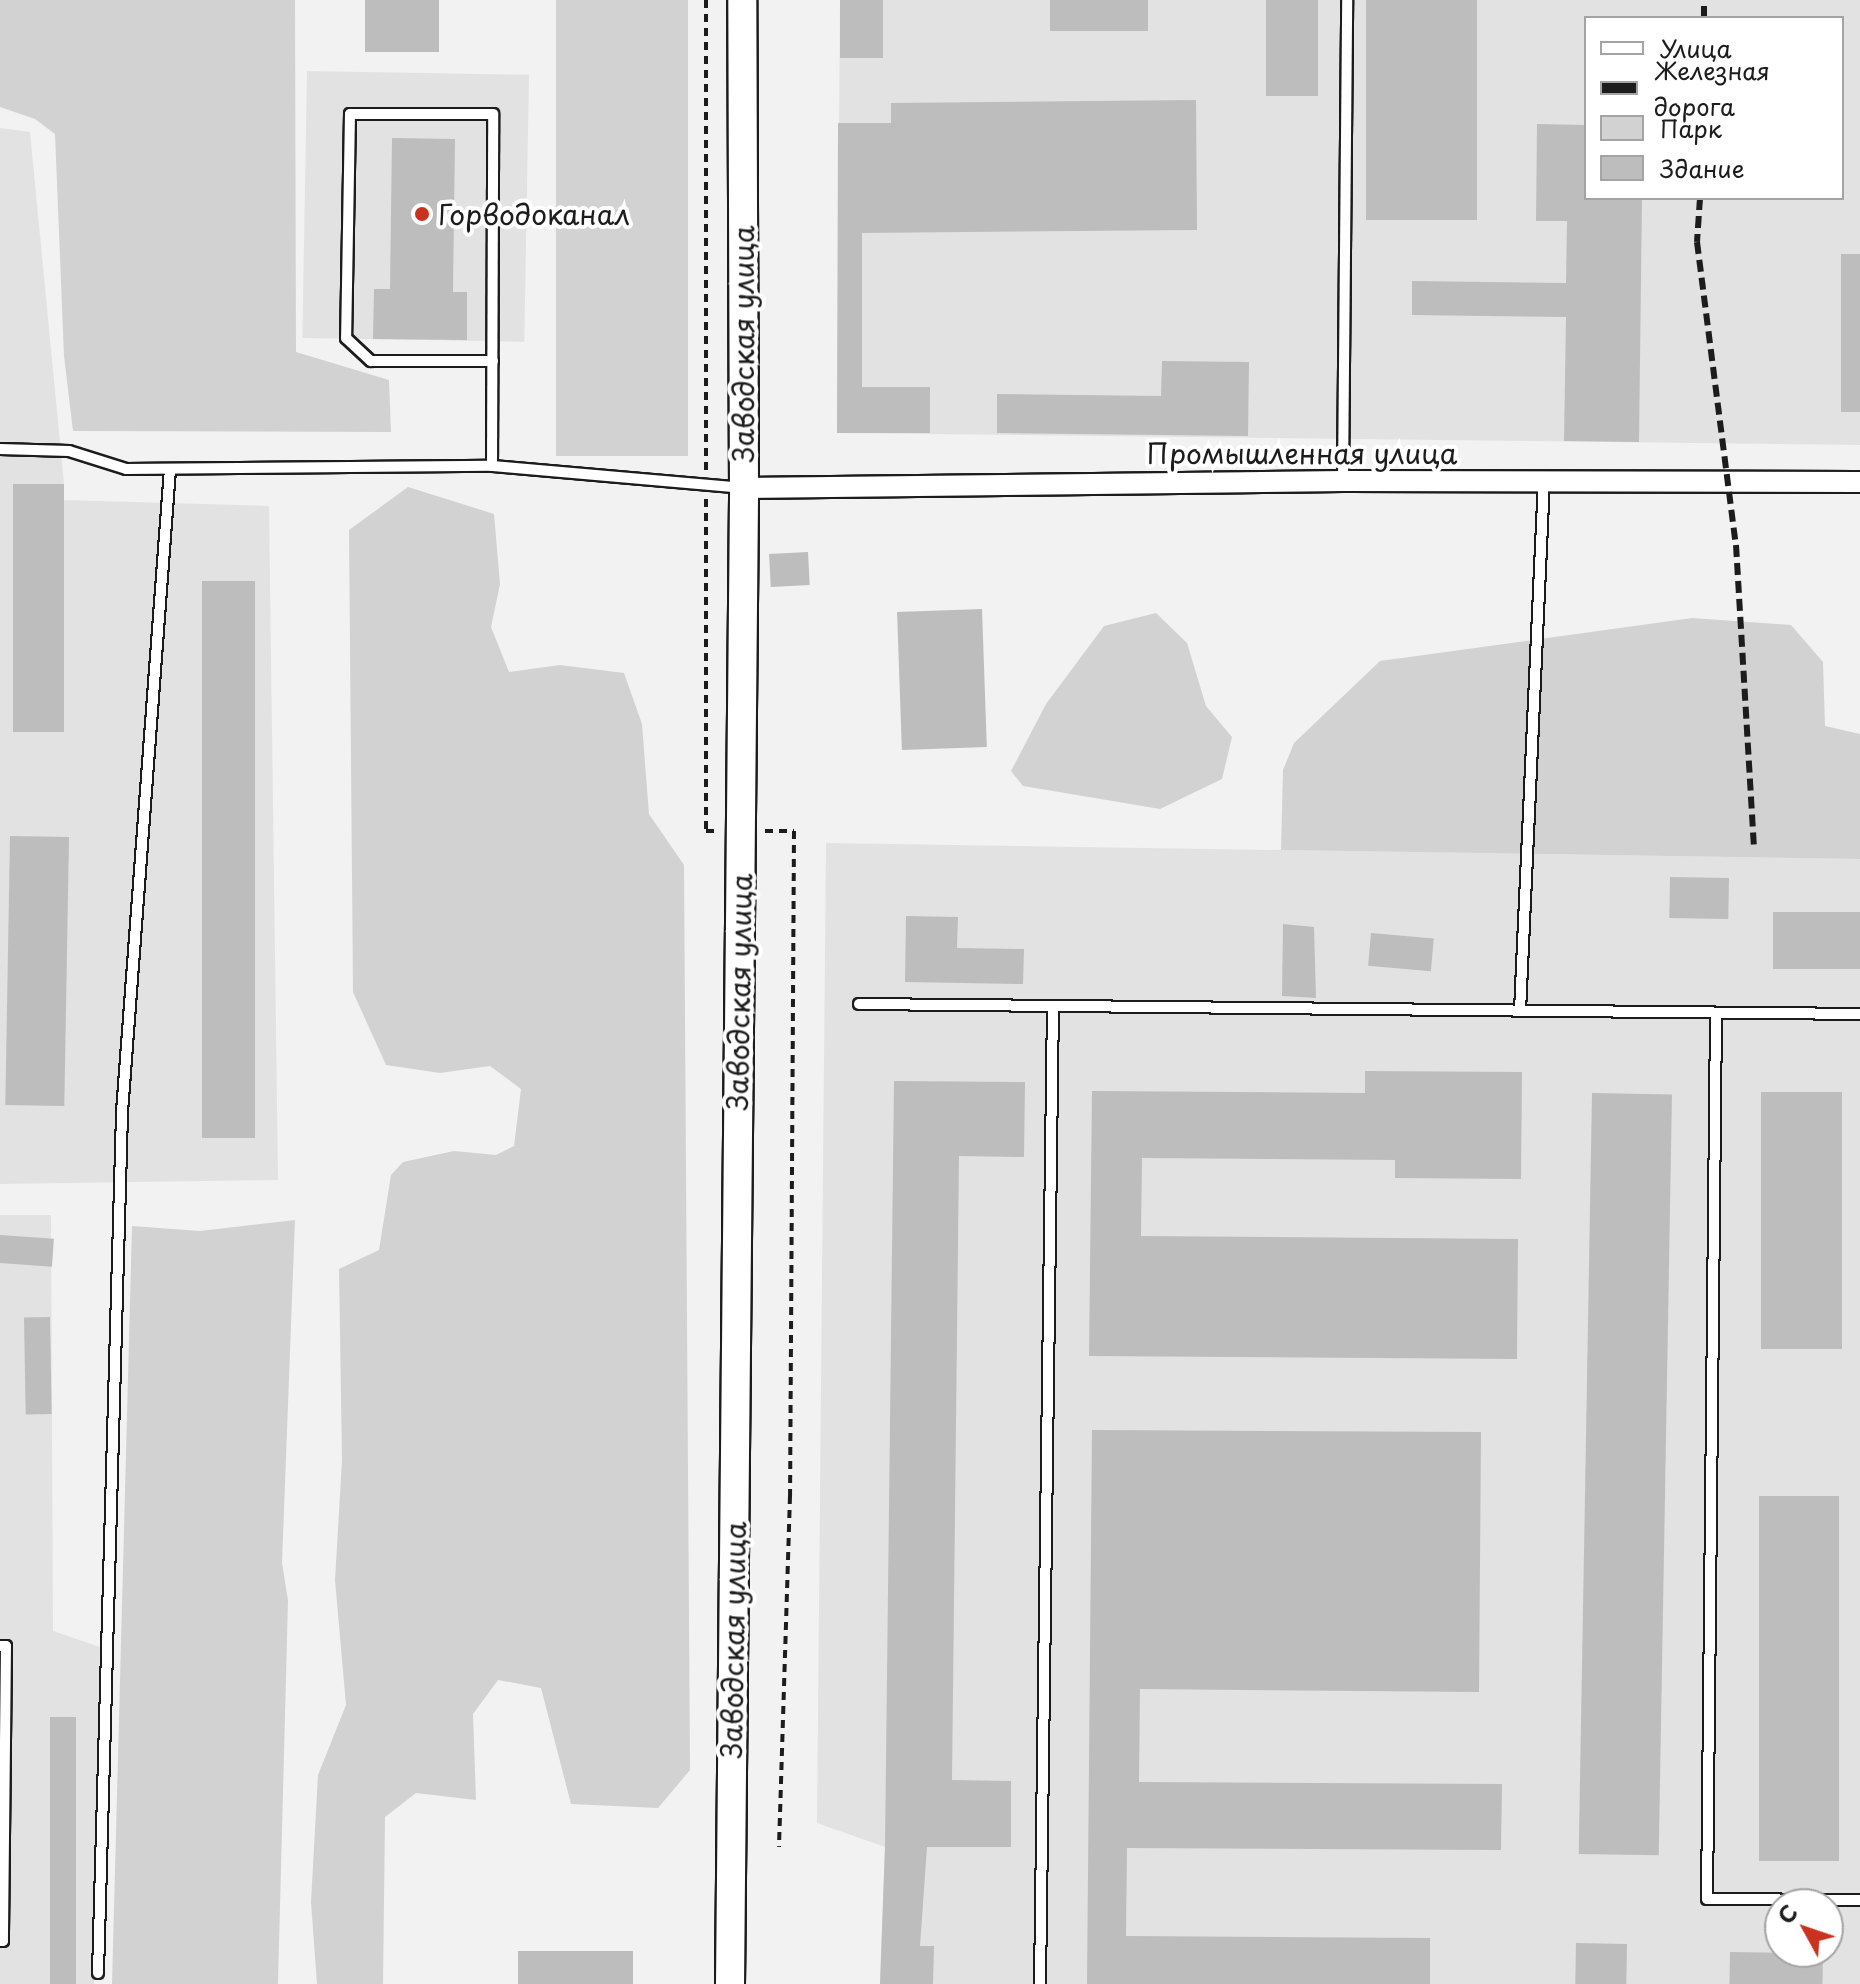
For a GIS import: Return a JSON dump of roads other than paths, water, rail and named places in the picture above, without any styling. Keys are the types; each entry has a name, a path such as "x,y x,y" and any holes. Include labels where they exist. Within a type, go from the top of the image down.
{"main road":[{"name":"Заводская улица","path":"730,1984 744,488 742,0"}],"street":[{"name":"Промышленная улица","path":"744,488 1343,481 1860,482"}],"lane":[{"path":"1343,481 1347,0"},
{"path":"492,466 493,361 493,114 350,114 346,338 371,361 493,361"},
{"path":"0,449 69,451 126,469 492,466 744,488"},
{"path":"98,1973 122,1112 170,469"},
{"path":"1520,1011 1544,481"},
{"path":"859,1004 1860,1014"},
{"path":"1040,1984 1053,1007"},
{"path":"1716,1013 1707,1899 1860,1900"},
{"path":"0,1646 6,1646 3,1941 0,1941"}],"railway":[{"path":"1704,0 1704,16"},
{"path":"1700,200 1697,242 1736,545 1754,847"}],"place":[{"name":"Горводоканал","path":"422,214"}]}
